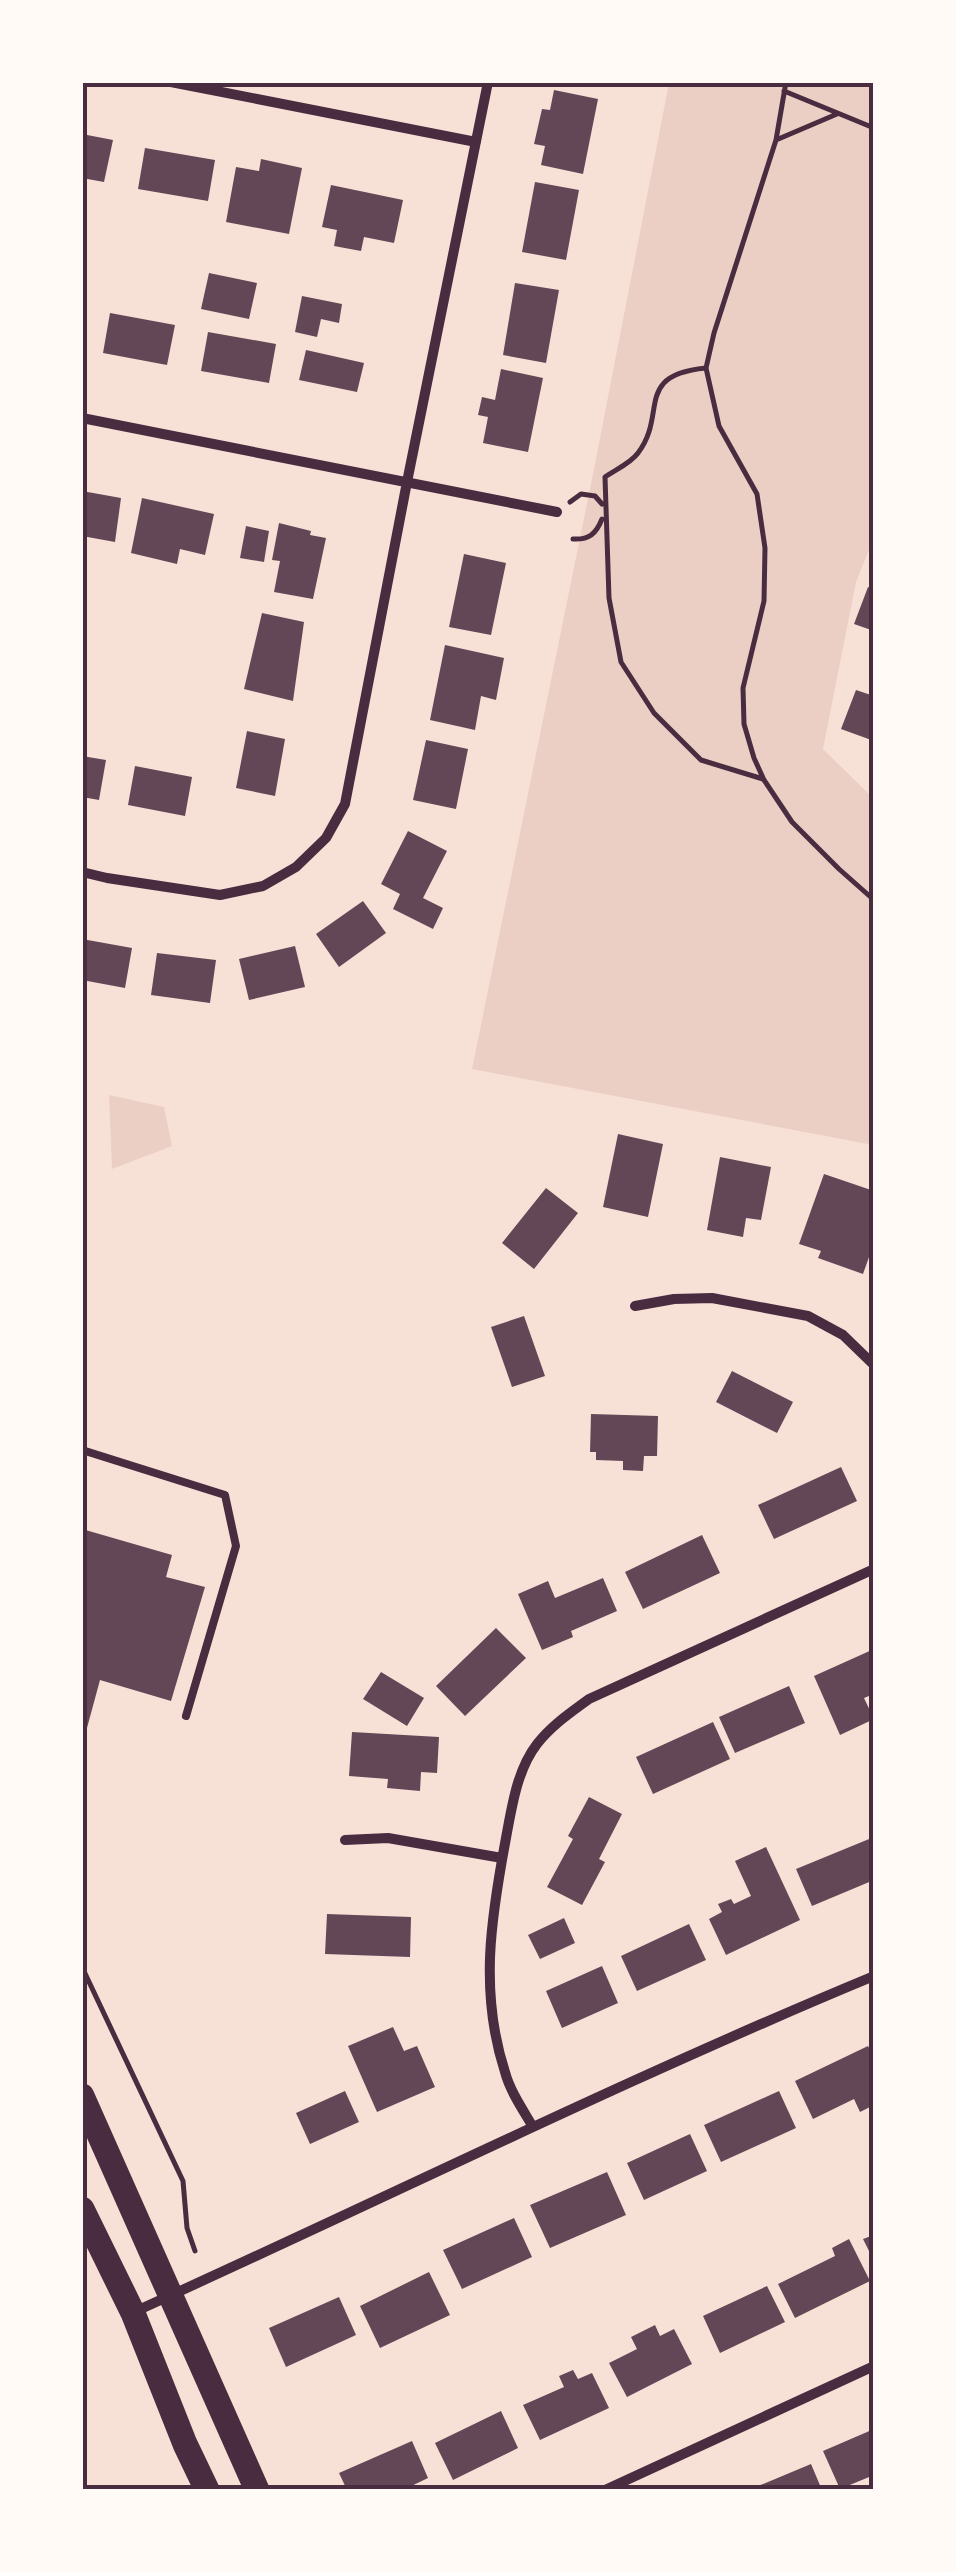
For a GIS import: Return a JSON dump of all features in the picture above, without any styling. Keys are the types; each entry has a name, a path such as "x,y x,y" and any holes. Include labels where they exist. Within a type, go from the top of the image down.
{"highway":[{"path":"82,2096 257,2490"},
{"path":"82,2210 133,2312 207,2490"}],"street":[{"path":"170,82 476,142"},
{"path":"82,872 220,895 262,886 296,867 326,838 345,804 488,82"},
{"path":"82,418 556,512"},
{"path":"634,1306 712,1298 808,1316 843,1334 874,1365"},
{"path":"532,2127 505,2075 492,2011 488,1960 516,1790 534,1748 555,1722 589,1699 874,1568"},
{"path":"345,1840 388,1838 502,1858"},
{"path":"133,2312 532,2127 874,1976"},
{"path":"605,2490 874,2366"}],"lane":[{"path":"82,1450 225,1495 236,1546 186,1716"}],"path":[{"path":"786,82 776,140 706,368 719,426 757,494 765,548 764,601 744,688 744,724 764,780 792,822 874,900"},
{"path":"784,91 874,128"},
{"path":"776,140 837,114"},
{"path":"706,368 683,370 665,381 637,455 605,477 608,598 622,662 654,713 700,760 764,780"},
{"path":"556,512 581,494 595,496 604,506"},
{"path":"573,539 592,536 602,520 604,506"},
{"path":"82,1967 183,2181 187,2228 196,2251"}],"shaded area":[{"path":"669,83 873,83 873,540 856,582 823,749 873,798 873,1145 472,1069"},
{"path":"109,1095 164,1107 172,1146 112,1169"}],"building":[{"path":"554,90 598,99 583,174 541,165 545,146 534,144 542,109 550,110"},
{"path":"82,134 113,140 104,182 82,178"},
{"path":"145,148 215,160 208,201 138,189"},
{"path":"261,159 302,168 289,234 226,222 236,167 259,171"},
{"path":"535,182 579,190 566,260 522,252"},
{"path":"331,185 403,200 394,243 364,237 361,251 334,246 337,230 322,227"},
{"path":"209,273 257,283 249,319 201,309"},
{"path":"515,283 559,290 546,363 503,355"},
{"path":"302,296 342,304 339,323 321,319 317,337 295,332"},
{"path":"110,313 175,325 167,365 103,353"},
{"path":"208,332 276,344 269,383 201,371"},
{"path":"306,350 364,363 357,392 299,380"},
{"path":"501,369 543,378 528,452 483,443 488,417 478,415 482,397 495,400"},
{"path":"82,491 121,498 115,542 82,536"},
{"path":"142,498 214,514 205,555 180,549 177,564 131,553"},
{"path":"279,523 326,538 313,599 274,592 280,561 272,560"},
{"path":"246,526 269,531 264,562 240,558"},
{"path":"464,554 506,563 491,635 449,627"},
{"path":"868,587 874,589 874,631 854,624"},
{"path":"262,613 304,622 293,701 244,689"},
{"path":"445,645 504,658 496,700 481,696 475,730 430,720"},
{"path":"856,690 874,696 874,741 841,729"},
{"path":"247,731 285,739 275,796 236,788"},
{"path":"426,740 468,749 456,809 413,800"},
{"path":"82,756 106,760 99,800 82,797"},
{"path":"135,766 192,777 185,816 128,805"},
{"path":"408,831 447,851 423,898 443,908 433,929 393,909 400,894 381,884"},
{"path":"363,901 386,933 339,967 316,934"},
{"path":"82,939 132,948 125,988 82,980"},
{"path":"295,946 305,987 249,1000 239,959"},
{"path":"157,953 216,960 210,1003 151,995"},
{"path":"618,1134 663,1144 648,1217 603,1207"},
{"path":"720,1157 771,1167 761,1220 746,1218 743,1237 707,1230"},
{"path":"824,1174 874,1191 874,1243 863,1274 818,1258 821,1251 799,1244"},
{"path":"546,1188 578,1213 534,1269 502,1243"},
{"path":"524,1316 545,1376 512,1387 491,1327"},
{"path":"732,1371 793,1402 777,1433 716,1402"},
{"path":"591,1414 658,1416 657,1456 644,1456 643,1471 623,1470 623,1461 596,1460 596,1452 590,1452"},
{"path":"841,1467 857,1501 774,1539 758,1505"},
{"path":"82,1529 172,1555 166,1577 205,1587 171,1701 100,1680 84,1739"},
{"path":"702,1535 720,1573 643,1609 625,1572"},
{"path":"603,1578 617,1611 571,1631 573,1637 542,1650 518,1594 548,1581 555,1598"},
{"path":"496,1628 526,1658 465,1716 436,1686"},
{"path":"874,1649 874,1694 864,1698 874,1719 840,1735 814,1676"},
{"path":"381,1672 424,1698 407,1726 363,1699"},
{"path":"789,1686 805,1723 735,1753 719,1717"},
{"path":"713,1722 730,1759 653,1794 636,1757"},
{"path":"352,1732 439,1737 437,1773 421,1772 420,1791 387,1788 388,1779 349,1776"},
{"path":"589,1797 622,1814 599,1859 605,1862 582,1905 547,1887 573,1839 568,1836"},
{"path":"874,1837 874,1880 812,1906 796,1869"},
{"path":"766,1847 800,1920 726,1955 709,1919 722,1912 718,1904 731,1899 734,1904 751,1896 735,1861"},
{"path":"327,1914 411,1917 410,1957 325,1954"},
{"path":"564,1918 575,1943 540,1959 528,1935"},
{"path":"689,1924 706,1960 637,1991 621,1956"},
{"path":"602,1966 618,2003 562,2028 546,1991"},
{"path":"393,2027 404,2051 417,2046 435,2087 377,2112 348,2046"},
{"path":"868,2046 874,2057 874,2105 860,2112 854,2099 813,2119 795,2081"},
{"path":"345,2091 359,2122 310,2144 296,2113"},
{"path":"779,2091 796,2128 721,2162 704,2125"},
{"path":"690,2134 707,2171 644,2200 627,2163"},
{"path":"607,2172 626,2215 550,2248 530,2205"},
{"path":"514,2218 532,2257 462,2289 443,2250"},
{"path":"874,2235 874,2261 863,2239"},
{"path":"849,2239 870,2281 795,2318 778,2284 835,2256 832,2248"},
{"path":"429,2272 450,2315 380,2348 360,2306"},
{"path":"767,2286 785,2322 720,2353 703,2316"},
{"path":"339,2297 356,2335 286,2367 269,2328"},
{"path":"655,2325 660,2336 674,2329 692,2364 627,2397 609,2363 637,2349 631,2337"},
{"path":"573,2370 578,2379 592,2373 609,2408 540,2440 523,2405 564,2387 559,2376"},
{"path":"501,2411 518,2448 453,2480 435,2443"},
{"path":"874,2429 874,2475 840,2489 823,2451"},
{"path":"412,2441 428,2478 403,2490 347,2490 339,2473"},
{"path":"811,2464 822,2490 751,2490 751,2489"}]}
